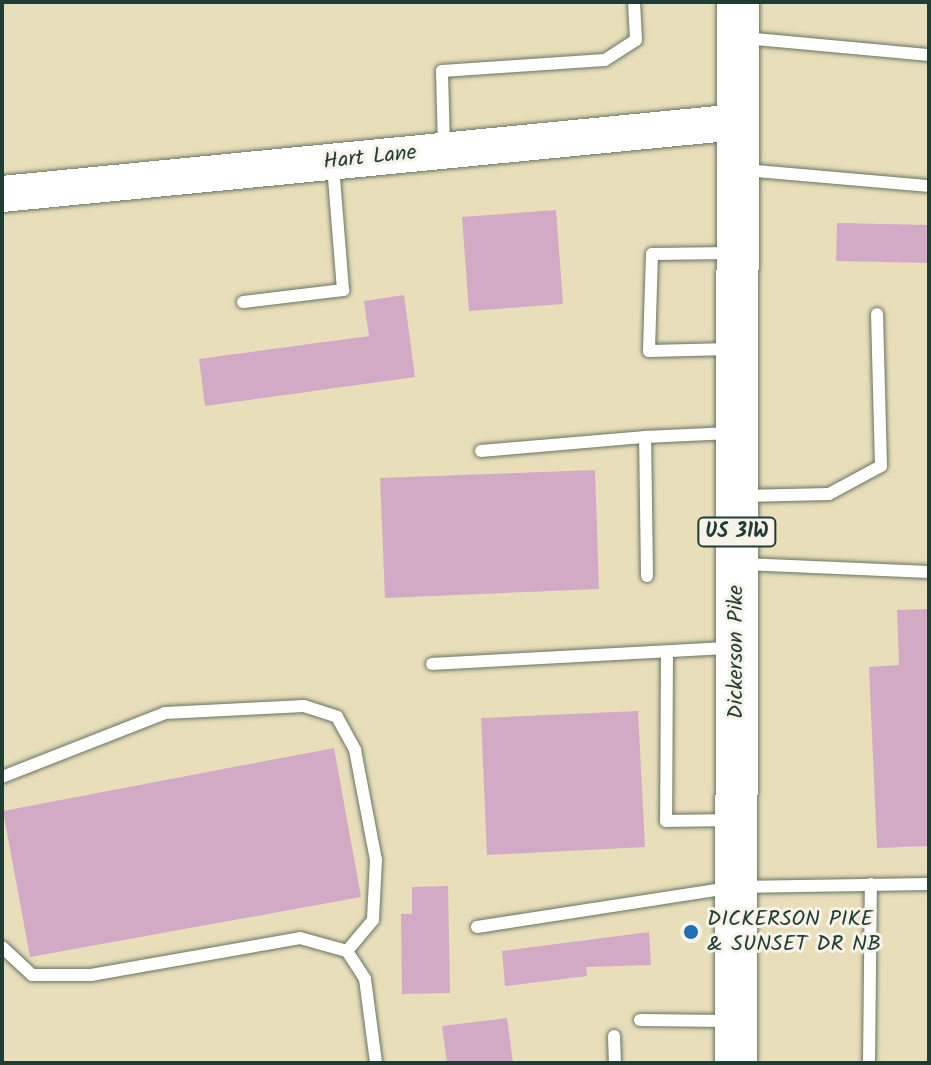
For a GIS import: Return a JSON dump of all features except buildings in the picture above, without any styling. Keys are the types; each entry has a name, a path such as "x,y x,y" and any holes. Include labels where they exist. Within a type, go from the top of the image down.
{"main road":[{"name":"Dickerson Pike","path":"736,1063 738,20"},
{"name":"Hart Lane","path":"2,194 738,122"}],"lane":[{"path":"444,151 442,71 605,60 636,40 634,2"},
{"path":"738,20 929,55"},
{"path":"243,302 343,290 333,162"},
{"path":"738,170 929,186"},
{"path":"737,348 649,351 652,254 738,253"},
{"path":"737,496 829,494 881,466 877,314"},
{"path":"481,451 645,437 737,433"},
{"path":"645,437 647,576"},
{"path":"737,564 929,572"},
{"path":"432,664 737,648"},
{"path":"667,652 666,821 736,820"},
{"path":"2,777 165,713 304,706 337,717 355,750 376,860 373,920 347,951"},
{"path":"869,1063 871,884"},
{"path":"477,927 736,887 929,884"},
{"path":"2,947 32,975 91,975 300,938 347,951 365,979 376,1063"},
{"path":"640,1020 736,1021"},
{"path":"614,1036 615,1063"}],"place":[{"name":"DICKERSON PIKE & SUNSET DR NB","path":"691,932"}]}
